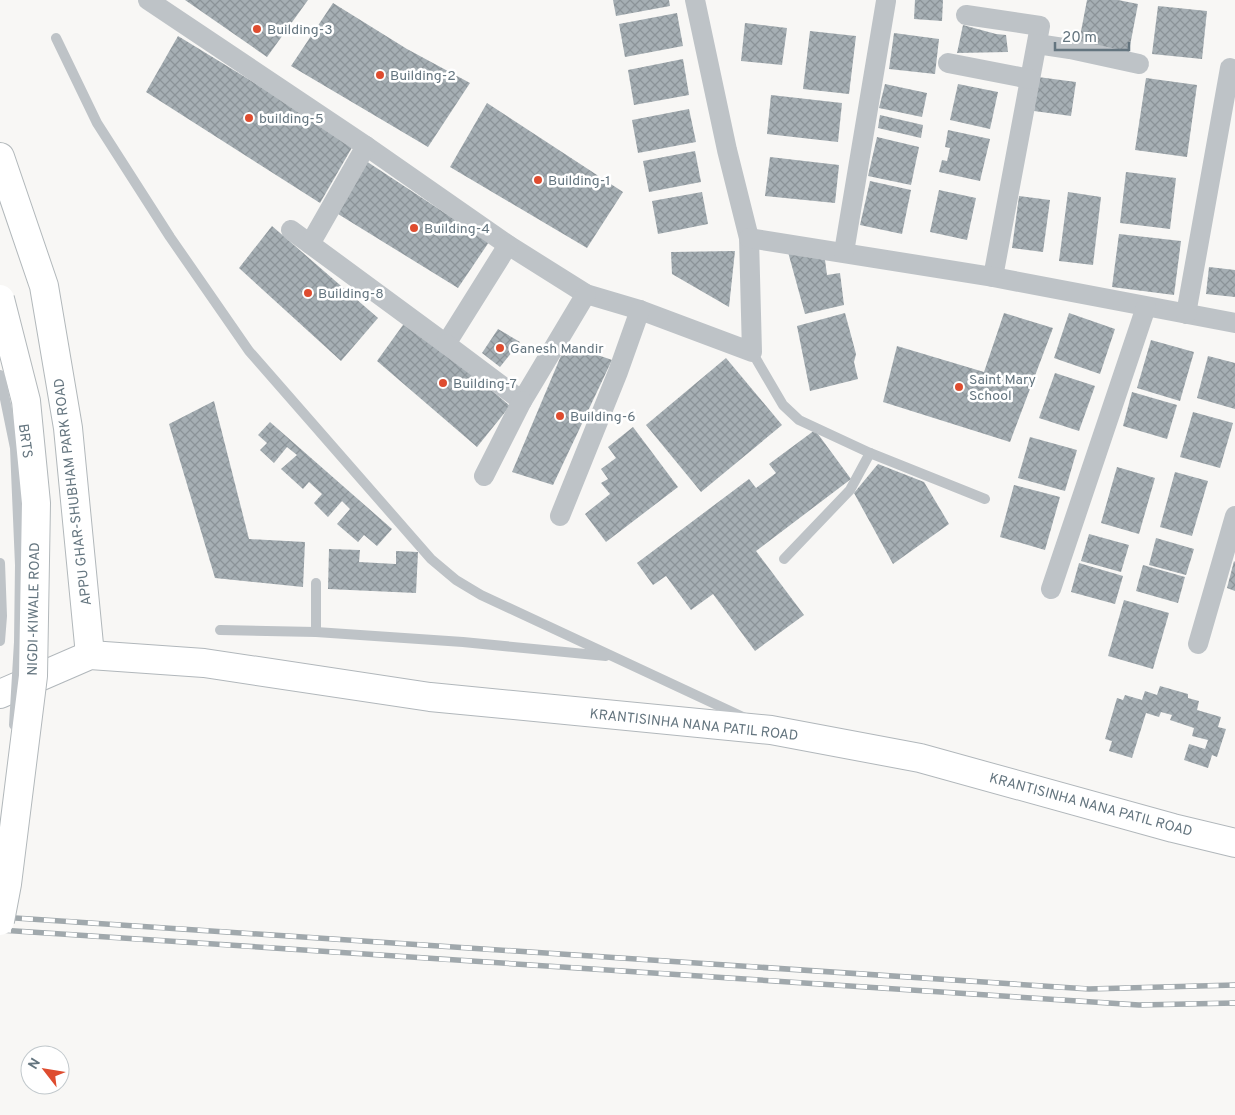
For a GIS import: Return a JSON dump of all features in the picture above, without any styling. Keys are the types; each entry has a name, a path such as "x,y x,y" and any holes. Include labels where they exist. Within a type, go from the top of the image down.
{"main road":[{"name":"APPU GHAR-SHUBHAM PARK ROAD","path":"0,157 44,286 68,428 90,655"},
{"name":"NIGDI-KIWALE ROAD","path":"0,299 26,401 36,503 32,676 7,884 0,921"},
{"name":"KRANTISINHA NANA PATIL ROAD","path":"90,655 204,663 430,697 771,730 920,758 1173,828 1235,842"},
{"path":"0,694 90,655"}],"street":[{"path":"148,0 366,146 508,245 586,294 640,310 752,352 749,238 726,150 695,0"},
{"path":"844,252 886,1"},
{"path":"966,15 1040,26 993,277"},
{"path":"1037,44 1140,64"},
{"path":"948,63 1030,79"},
{"path":"1186,314 1230,68"},
{"path":"310,244 366,146"},
{"path":"291,230 522,401"},
{"path":"749,238 993,277 1235,323"},
{"path":"446,344 508,245"},
{"path":"484,476 522,401 586,294"},
{"path":"1051,589 1146,307"},
{"path":"560,516 618,372 640,310"},
{"path":"1198,644 1235,516"}],"lane":[{"path":"56,38 97,123 170,237 249,351 431,559 456,580 481,595 771,730"},
{"path":"752,352 783,405 799,420 870,453 985,499"},
{"name":"BRTS","path":"0,375 14,448 20,565 19,642 13,740"},
{"path":"784,559 850,490 870,453"},
{"path":"0,563 2,616 0,640"},
{"path":"316,583 316,632"},
{"path":"220,630 316,632 464,642 614,657"}],"building":[{"name":"Building-3","path":"185,0 308,0 267,57"},
{"path":"613,0 669,0 670,6 616,16"},
{"path":"915,0 943,0 942,21 914,19"},
{"path":"1087,0 1118,0 1138,4 1128,56 1078,47"},
{"name":"Building-2","path":"333,3 407,49 470,83 428,147 291,66"},
{"path":"1158,6 1207,11 1202,59 1152,54"},
{"path":"677,13 683,46 625,57 619,24"},
{"path":"745,23 787,28 782,65 741,61"},
{"path":"963,25 1006,35 1008,52 957,53"},
{"path":"810,31 856,36 849,94 803,89"},
{"path":"894,33 939,39 935,74 889,69"},
{"name":"building-5","path":"178,36 354,144 320,203 146,92"},
{"path":"683,59 689,95 634,105 628,70"},
{"path":"1038,77 1076,82 1071,116 1034,111"},
{"path":"1146,78 1197,85 1187,157 1135,150"},
{"path":"885,84 927,93 922,117 879,108"},
{"path":"958,84 998,92 990,129 950,120"},
{"path":"771,95 842,103 838,142 767,134"},
{"name":"Building-1","path":"487,103 623,192 587,248 450,167"},
{"path":"689,109 696,142 638,153 632,120"},
{"path":"880,115 923,125 921,138 878,128"},
{"path":"948,130 990,139 980,181 939,172 942,160 947,161 950,148 945,147"},
{"path":"877,137 919,147 911,185 868,176"},
{"path":"695,151 701,182 649,192 643,161"},
{"path":"770,157 839,165 835,203 765,196"},
{"name":"Building-4","path":"366,161 489,242 458,288 338,214"},
{"path":"1126,172 1176,178 1170,229 1120,223"},
{"path":"870,181 911,190 902,234 860,225"},
{"path":"939,190 976,198 967,240 930,232"},
{"path":"702,192 708,224 658,234 652,201"},
{"path":"1068,192 1101,197 1093,265 1059,261"},
{"path":"1019,196 1050,200 1043,252 1012,248"},
{"name":"Building-8","path":"272,226 378,318 341,361 239,268"},
{"path":"1119,234 1181,241 1174,295 1112,287"},
{"path":"735,251 729,307 672,274 671,252"},
{"path":"788,252 825,260 827,275 840,273 844,305 805,314"},
{"path":"1209,267 1235,270 1235,297 1206,294"},
{"path":"845,313 856,354 854,362 858,379 810,391 797,326"},
{"name":"Saint Mary School","path":"1004,313 1053,328 1010,442 883,402 897,346 984,372"},
{"path":"1069,313 1115,329 1100,374 1054,358"},
{"name":"Building-7","path":"408,318 510,406 477,447 377,361"},
{"name":"Ganesh Mandir","path":"498,329 520,342 500,367 482,353"},
{"path":"1151,340 1194,352 1180,401 1137,388"},
{"name":"Building-6","path":"566,344 612,360 553,485 512,472"},
{"path":"1208,356 1235,363 1235,409 1197,398"},
{"path":"726,358 782,425 701,492 646,425"},
{"path":"1055,373 1095,386 1079,431 1039,418"},
{"path":"1132,392 1177,405 1167,439 1123,426"},
{"path":"214,401 249,539 305,542 303,587 215,578 169,424"},
{"path":"1193,412 1233,423 1220,468 1180,457"},
{"path":"270,422 392,529 377,546 364,535 358,542 337,524 350,509 342,501 328,517 314,503 322,494 309,482 303,489 281,469 297,455 287,447 274,463 260,450 267,443 258,435"},
{"path":"633,427 678,487 606,542 585,514 610,494 601,483 608,479 601,469 616,458 608,447"},
{"path":"815,430 851,479 756,551 804,615 755,651 713,594 691,610 666,576 653,585 637,563 749,479 756,488 776,473 769,464"},
{"path":"1030,437 1077,450 1065,491 1018,478"},
{"path":"878,464 924,482 949,524 893,564 854,493"},
{"path":"1117,467 1155,478 1139,534 1101,523"},
{"path":"1175,472 1208,481 1192,536 1160,527"},
{"path":"1014,485 1060,497 1045,550 1000,537"},
{"path":"1089,534 1129,545 1121,572 1081,561"},
{"path":"1156,538 1194,549 1186,575 1149,565"},
{"path":"329,549 360,550 359,562 396,564 396,551 418,552 416,593 328,589"},
{"path":"1235,562 1235,591 1227,588"},
{"path":"1079,563 1123,576 1115,604 1071,592"},
{"path":"1143,565 1185,577 1178,603 1136,591"},
{"path":"1124,600 1169,613 1153,669 1108,656"},
{"path":"1160,686 1188,694 1188,698 1199,701 1197,710 1221,717 1218,727 1226,729 1217,757 1212,755 1208,768 1184,760 1189,744 1205,749 1208,740 1192,736 1194,728 1170,720 1172,715 1161,712 1159,717 1146,713 1132,758 1109,751 1112,741 1105,739 1117,698 1123,700 1125,695 1142,700 1145,691 1157,695"}],"railway":[{"path":"0,917 1089,989 1235,985"},
{"path":"0,930 1139,1005 1235,1003"}],"place":[{"name":"Building-3","path":"257,29"},
{"name":"Building-2","path":"380,75"},
{"name":"building-5","path":"249,118"},
{"name":"Building-1","path":"538,180"},
{"name":"Building-4","path":"414,228"},
{"name":"Building-8","path":"308,293"},
{"name":"Ganesh Mandir","path":"500,348"},
{"name":"Building-7","path":"443,383"},
{"name":"Saint Mary School","path":"959,387"},
{"name":"Building-6","path":"560,416"}]}
